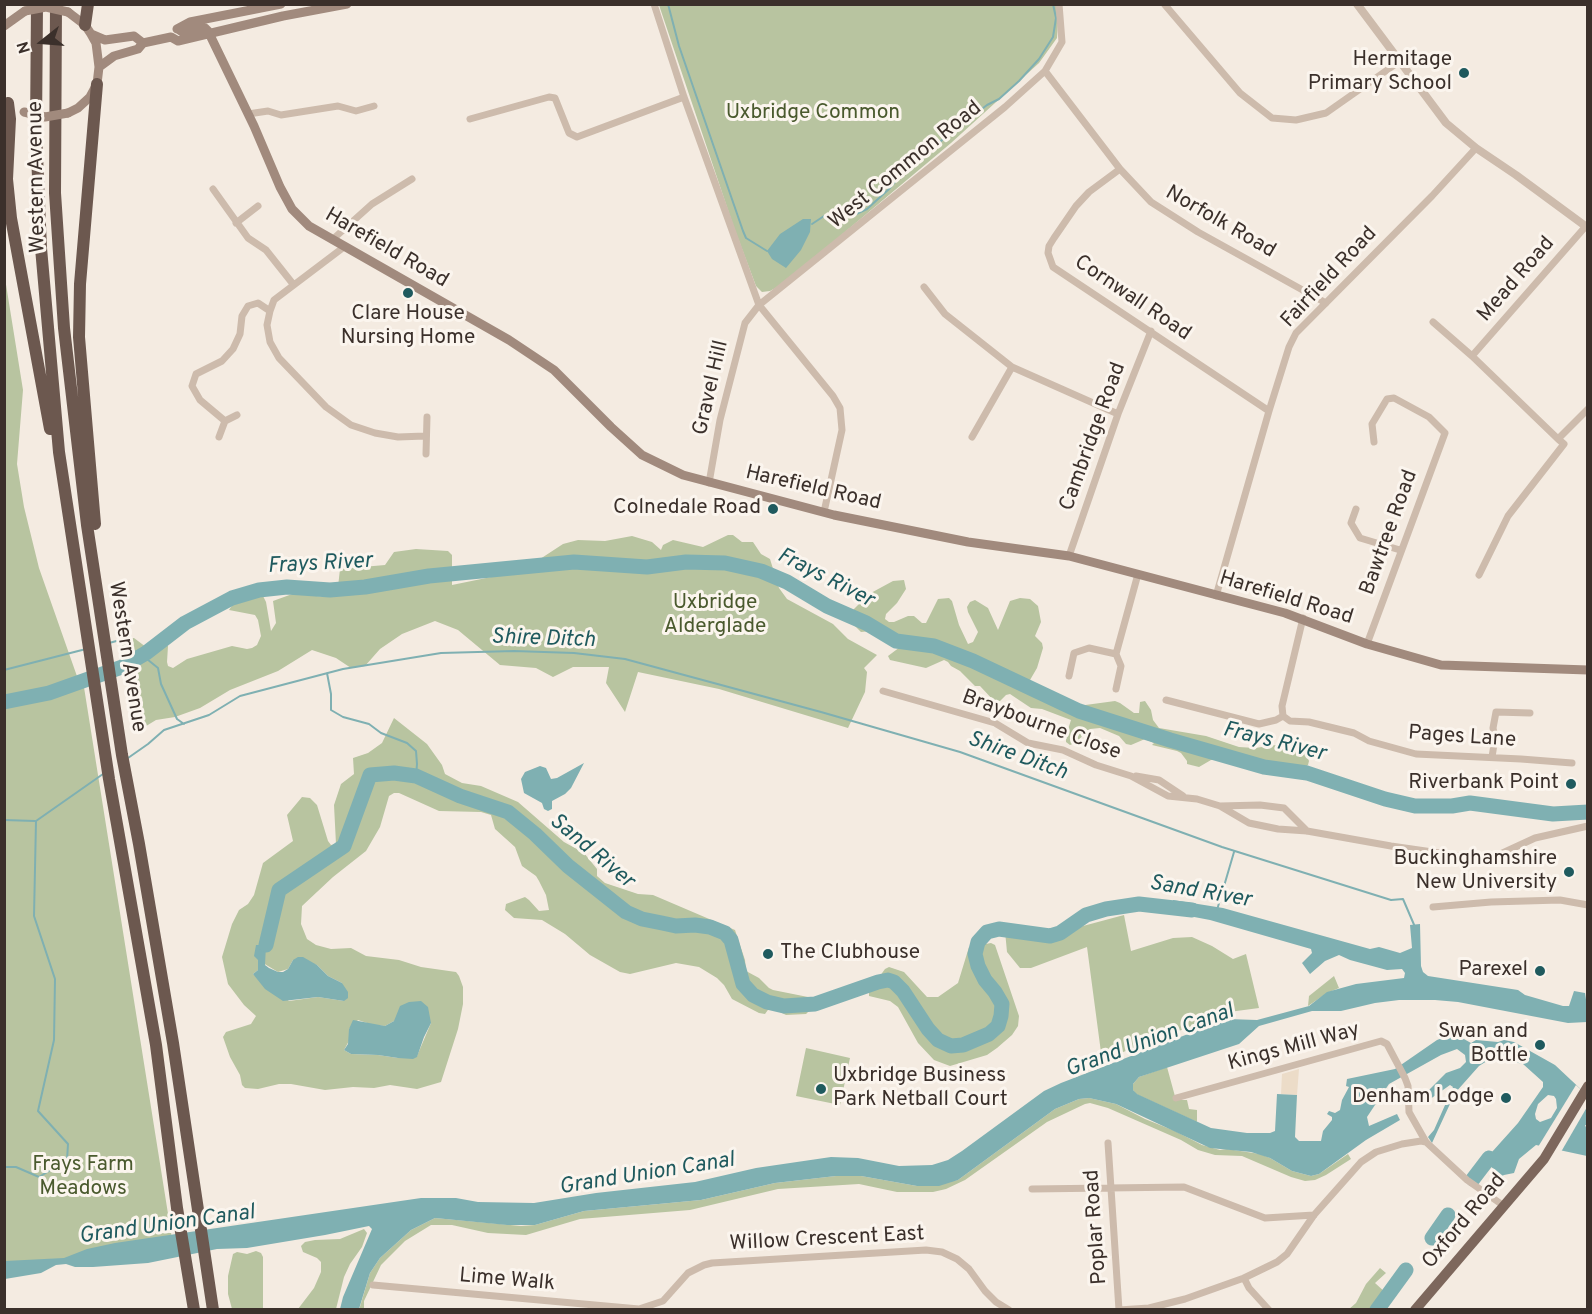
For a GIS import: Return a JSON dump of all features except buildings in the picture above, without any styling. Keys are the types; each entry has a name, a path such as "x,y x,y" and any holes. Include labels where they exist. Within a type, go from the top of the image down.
{"highway":[{"name":"Western Avenue","path":"37,4 36,131 41,248 47,330 66,501 109,779 156,1045 177,1208 194,1310"},
{"name":"Western Avenue","path":"56,4 56,204 64,328 91,524 99,606 122,755 173,1043 213,1310"},
{"path":"88,4 88,29"},
{"path":"91,524 79,337 80,284 97,84"},
{"path":"6,101 10,119 7,171 11,218 40,384 66,501"}],"main road":[{"path":"171,37 174,29 190,22 281,4"},
{"path":"99,67 114,56 138,49 143,43 171,37 178,41 347,4"},
{"path":"4,26 25,11 46,7 68,12 105,40 134,36 143,43"},
{"path":"178,28 182,32 205,28 210,33"},
{"path":"6,101 24,112 45,117 68,113 84,103 97,84 99,67 96,43 88,29"},
{"name":"Harefield Road","path":"210,33 279,187 292,209 309,226 509,340 554,370 642,455 683,475 824,512 968,542 1069,556 1303,618 1368,644 1441,664 1480,668 1587,670"},
{"name":"Oxford Road","path":"1415,1310 1544,1159 1586,1088"}],"street":[{"path":"654,4 684,97 759,305 833,396 840,408 842,430 824,512"},
{"name":"West Common Road","path":"759,305 1005,107 1045,71 1062,42 1059,4"},
{"path":"1357,4 1446,123 1476,148 1587,227"},
{"path":"1165,5 1240,93 1272,118 1296,120 1326,113 1400,61"},
{"name":"Norfolk Road","path":"1045,71 1120,169 1151,202 1198,232 1326,303"},
{"path":"470,119 549,97 555,98 569,133 577,136 684,97"},
{"path":"248,114 268,111 281,115 338,106 356,111 374,106"},
{"name":"Fairfield Road","path":"1216,596 1269,411 1289,347 1296,333 1432,196 1476,148"},
{"name":"Cornwall Road","path":"1120,169 1089,192 1076,206 1049,246 1048,254 1053,267 1269,411"},
{"path":"332,240 372,204 412,179"},
{"path":"213,189 248,238 266,249 293,284"},
{"path":"236,223 258,206"},
{"name":"Mead Road","path":"1472,357 1587,227"},
{"path":"345,247 274,300 267,325 270,342 279,358 326,407 351,425 363,430 398,436 425,436"},
{"path":"924,287 945,314 1012,367 1118,414"},
{"path":"225,421 200,400 192,386 196,374 222,361 233,349 240,334 242,315 248,306 258,303 270,311"},
{"name":"Gravel Hill","path":"709,483 735,355 745,322 759,305"},
{"path":"1433,322 1564,444 1508,516 1479,575"},
{"name":"Cambridge Road","path":"1069,556 1118,414 1151,331"},
{"path":"972,436 1012,367"},
{"name":"Bawtree Road","path":"1368,644 1444,433 1429,417 1394,398 1387,399 1372,424 1374,442"},
{"path":"1558,439 1587,409"},
{"path":"219,437 225,421 237,415"},
{"path":"426,454 427,417"},
{"path":"1356,509 1351,523 1360,538 1400,550"},
{"path":"1116,689 1121,666 1116,654 1138,574"},
{"path":"1166,700 1259,724 1283,716 1282,706 1303,618"},
{"path":"1069,676 1074,653 1089,648 1116,654"},
{"name":"Braybourne Close","path":"883,692 995,723 1028,743 1063,750 1096,765 1131,776 1159,780 1186,798 1220,806"},
{"path":"1492,757 1496,738 1493,728 1496,712 1530,713"},
{"name":"Pages Lane","path":"1283,716 1290,721 1309,722 1354,732 1369,741 1416,754 1572,763"},
{"path":"1220,806 1252,805 1284,808 1307,831"},
{"path":"1220,806 1249,824 1474,858 1496,856 1535,838 1587,826"},
{"path":"1433,907 1491,902 1560,900 1587,905"},
{"name":"Kings Mill Way","path":"1176,1098 1381,1041 1387,1044 1405,1078 1408,1086 1409,1112 1426,1142 1467,1180 1504,1206"},
{"path":"1119,1310 1159,1306 1199,1294 1244,1278 1283,1258 1314,1215 1361,1162 1376,1152 1402,1144 1426,1142"},
{"name":"Poplar Road","path":"1108,1143 1119,1310"},
{"path":"1032,1189 1184,1187 1265,1218 1314,1215"},
{"name":"Willow Crescent East","path":"639,1309 663,1301 688,1273 712,1263 926,1250 942,1252 957,1259 969,1269 996,1302 1009,1310"},
{"path":"1244,1278 1249,1288 1269,1310"},
{"name":"Lime Walk","path":"373,1285 639,1309"}],"green space":[{"name":"Uxbridge Common","path":"659,5 1059,5 1057,38 1039,63 951,143 833,242 779,286 762,292 756,286 733,225"},
{"name":"Frays Farm Meadows","path":"4,272 23,390 17,464 24,507 39,568 79,682 83,681 173,1245 4,1270"},
{"name":"Uxbridge Alderglade","path":"728,535 733,535 742,542 753,542 761,554 770,559 779,588 787,599 833,624 848,639 877,655 864,668 867,672 865,692 848,728 719,689 638,672 625,712 606,683 609,667 573,667 553,677 536,668 500,665 458,630 435,621 402,634 380,649 365,666 351,668 336,658 312,650 278,671 230,690 200,708 175,717 156,720 138,731 133,722 127,676 119,656 124,639 134,638 150,650 158,645 168,646 167,662 168,666 173,668 187,659 232,646 252,648 257,645 261,636 255,615 229,610 235,601 253,589 262,594 266,602 271,631 276,623 273,601 295,593 324,597 337,596 340,569 385,565 394,552 416,549 448,551 452,555 452,585 491,577 537,561 563,544 578,540 605,541 632,536 652,542 661,550 663,545 673,540 703,547"},
{"path":"904,580 906,589 886,614 885,619 894,622 914,616 922,623 926,623 938,599 949,598 968,644 973,642 978,632 968,612 967,607 970,602 975,600 988,608 998,630 1010,601 1020,598 1030,599 1038,606 1041,622 1035,636 1042,643 1043,648 1037,668 1030,680 1053,698 1078,706 1115,701 1134,713 1139,713 1140,702 1145,701 1159,728 1206,736 1239,747 1255,748 1276,745 1301,748 1305,751 1309,761 1308,765 1296,773 1286,773 1267,765 1222,759 1211,760 1199,767 1187,764 1181,753 1177,751 1152,745 1154,743 1145,739 1131,745 1126,744 1119,736 1100,728 1090,729 1070,745 1066,742 1066,736 1071,720 1042,709 1031,708 1010,694 999,702 994,701 980,686 975,686 960,671 944,660 926,668 890,660 888,656 900,647 896,638 872,631 861,632 850,621 852,611 869,594 893,581"},
{"path":"394,718 427,744 442,765 445,774 462,783 481,786 518,802 564,842 584,853 597,869 597,876 605,883 638,894 653,895 735,930 745,960 746,971 773,990 808,997 809,1011 806,1014 786,1015 770,1007 765,1014 759,1013 732,999 717,978 699,967 676,963 630,974 620,972 590,955 565,934 542,920 514,918 505,910 506,904 525,897 539,911 549,910 546,895 536,876 522,866 515,847 495,829 491,815 481,812 439,811 399,793 394,793 389,796 380,827 366,851 302,906 301,924 307,939 316,945 331,949 351,948 366,956 399,960 421,967 456,972 463,987 463,1004 458,1029 441,1082 417,1089 390,1085 325,1090 291,1084 258,1089 245,1088 223,1037 226,1032 251,1024 256,1016 228,984 222,957 232,924 239,910 248,904 254,895 263,863 293,841 287,815 302,797 310,798 317,805 328,841 331,845 336,844 334,805 341,784 354,774 353,758 368,753 382,743","holes":["258,960 278,972 288,969 293,960 317,965 328,976 342,983 344,1001 318,997 289,1001 253,974 258,970","358,1020 385,1026 394,1021 431,1023 417,1056 398,1058 351,1054 344,1050 350,1039 349,1029"]},
{"path":"1124,915 1131,951 1173,938 1192,937 1233,959 1246,954 1259,1008 1229,1012 1102,1060 1087,947 1031,968 1020,968 1007,952 1005,931 1008,927 1046,940 1083,926"},
{"path":"991,943 995,945 1019,1016 1018,1026 1012,1035 987,1055 950,1066 934,1060 918,1043 898,1007 890,1001 869,996 869,991 889,967 904,972 927,997 938,997 958,983 969,947"},
{"path":"1334,976 1339,988 1308,1006 1309,996"},
{"path":"806,1048 850,1058 840,1105 796,1096"},
{"path":"1167,1067 1176,1100 1187,1100 1189,1109 1197,1110 1197,1122 1136,1094 1133,1090 1133,1084 1139,1077"},
{"path":"1089,1098 1116,1104 1202,1145 1220,1150 1260,1154 1292,1171 1311,1176 1319,1174 1348,1154 1351,1159 1326,1175 1305,1181 1242,1156 1215,1155 1198,1150 1181,1140 1108,1108 1090,1103 1047,1122 965,1180 933,1192 897,1192 859,1184 778,1189 690,1210 580,1219 526,1235 488,1233 452,1225 431,1225 405,1241 381,1265 364,1301 364,1309 359,1310 370,1273 380,1258 411,1230 435,1218 521,1226 535,1225 584,1211 701,1200 775,1183 836,1176 861,1176 917,1186 958,1180 1055,1109 1079,1099"},
{"path":"364,1229 367,1233 362,1247 344,1277 336,1309 298,1309 314,1288 321,1272 321,1262 303,1252 301,1246 305,1242 315,1240 340,1239"},
{"path":"256,1251 263,1257 263,1309 232,1309 228,1294 228,1276 233,1254 237,1252 247,1254"},
{"path":"1380,1268 1386,1273 1375,1283 1386,1293 1373,1309 1349,1309 1356,1303 1366,1284"}],"shaded area":[{"path":"1299,1069 1297,1095 1281,1094 1282,1074"}],"water":[{"path":"803,219 811,219 810,232 801,250 786,268 772,259 767,251 780,234"},
{"path":"584,763 571,788 552,801 552,809 548,811 544,809 542,803 524,793 521,779 525,772 540,766 546,768 551,779"},
{"path":"1173,900 1223,908 1370,949 1379,947 1400,953 1412,948 1410,925 1420,924 1421,966 1423,972 1428,976 1518,990 1525,995 1563,1006 1569,1006 1574,991 1585,993 1587,1022 1568,1023 1458,1002 1435,1000 1399,1000 1341,1011 1312,1011 1259,1026 1239,1044 1139,1077 1133,1084 1133,1090 1137,1094 1211,1128 1247,1133 1275,1131 1277,1094 1297,1095 1295,1137 1299,1141 1321,1141 1323,1131 1332,1120 1332,1117 1327,1114 1329,1111 1335,1113 1340,1110 1349,1087 1346,1086 1347,1079 1395,1069 1437,1040 1450,1035 1455,1034 1471,1043 1476,1040 1498,1042 1504,1040 1514,1042 1555,1065 1587,1095 1587,1125 1585,1125 1587,1156 1536,1145 1519,1159 1514,1173 1496,1179 1491,1175 1495,1170 1490,1166 1481,1175 1474,1170 1484,1154 1492,1152 1518,1123 1543,1087 1543,1082 1523,1064 1500,1059 1487,1061 1479,1066 1455,1093 1432,1143 1428,1137 1434,1130 1453,1087 1450,1085 1426,1102 1418,1101 1446,1073 1460,1068 1466,1062 1465,1055 1457,1049 1441,1055 1389,1084 1367,1117 1369,1126 1397,1114 1400,1120 1366,1140 1319,1174 1311,1176 1292,1171 1270,1158 1251,1152 1210,1148 1116,1104 1089,1098 1079,1099 1055,1109 958,1180 939,1186 917,1186 861,1176 836,1176 775,1183 701,1200 584,1211 535,1225 507,1225 435,1218 411,1230 380,1258 370,1273 359,1309 340,1309 372,1229 369,1226 247,1248 217,1249 148,1263 93,1267 56,1265 41,1273 5,1279 5,1261 64,1258 87,1249 115,1243 421,1198 534,1203 596,1193 695,1182 756,1168 831,1157 858,1158 899,1166 932,1165 948,1160 1044,1091 1061,1083 1227,1019 1257,1020 1309,1006 1327,992 1356,984 1404,978 1405,973 1402,969 1387,970 1339,955 1325,961 1310,974 1302,963 1312,953 1311,949 1210,920 1173,913","holes":["1548,1095 1554,1096 1557,1108 1551,1118 1540,1122 1536,1119 1535,1114 1538,1104"]},
{"path":"256,945 266,945 265,965 269,968 283,972 288,969 293,960 303,957 317,965 328,976 342,983 348,992 348,998 344,1001 318,997 283,1001 265,989 253,974 258,970 258,960 254,956"},
{"path":"421,1001 428,1007 431,1023 417,1057 413,1059 351,1054 344,1050 348,1044 349,1029 353,1020 385,1026 394,1021 400,1006 409,1002"}],"pier":[{"path":"1576,1085 1587,1095 1587,1107 1561,1152 1538,1147"}],"waterway":[{"path":"668,4 679,46 743,231 746,238 767,251"},
{"path":"812,224 824,216 854,215 867,209 899,177 910,170 942,140 987,105 999,99 1019,81 1039,59 1053,37 1056,18 1053,4"},
{"name":"Frays River","path":"4,702 49,693 122,667 146,653 185,623 232,598 259,590 287,587 330,590 365,587 429,576 574,562 647,567 686,562 725,563 761,571 787,582 827,606 866,623 896,641 934,646 973,661 1079,711 1170,740 1264,767 1307,773 1385,799 1415,806 1452,806 1470,803 1553,814 1588,812"},
{"path":"109,643 124,639 139,657"},
{"path":"4,670 86,649"},
{"name":"Shire Ditch","path":"128,758 164,730 209,715 240,696 343,669 441,653 514,651 574,653 625,659 960,752 1222,847 1391,900 1403,899 1415,927"},
{"path":"142,655 158,668 161,684 177,719 184,724"},
{"path":"327,673 331,710 343,717 369,724 381,733 407,743 416,751 416,776"},
{"name":"Sand River","path":"266,945 279,890 344,846 370,775 394,773 416,776 460,796 508,812 568,866 626,912 642,919 676,926 710,927 725,933 731,940 743,984 753,995 767,1002 784,1006 815,1004 888,980 894,982 903,991 938,1040 951,1046 963,1045 989,1034 998,1026 1002,1004 985,980 975,954 978,942 987,932 999,929 1050,936 1060,933 1086,915 1106,909 1139,904 1192,910"},
{"name":"Shire Ditch","path":"4,1167 16,1167 39,1177 67,1160 68,1144 38,1111 54,1040 55,979 34,916 36,821 103,774"},
{"path":"4,820 35,821"},
{"path":"1217,910 1234,852"},
{"path":"1473,1179 1489,1158"},
{"path":"1432,1238 1448,1215"},
{"path":"1377,1310 1406,1270"}],"place":[{"name":"Hermitage Primary School","path":"1464,73"},
{"name":"Clare House Nursing Home","path":"408,293"},
{"name":"Colnedale Road","path":"773,509"},
{"name":"Riverbank Point","path":"1571,784"},
{"name":"Buckinghamshire New University","path":"1569,872"},
{"name":"The Clubhouse","path":"768,954"},
{"name":"Parexel","path":"1540,971"},
{"name":"Swan and Bottle","path":"1540,1045"},
{"name":"Uxbridge Business Park Netball Court","path":"821,1089"},
{"name":"Denham Lodge","path":"1506,1098"}],"water label":[{"name":"Grand Union Canal","path":"1150,1042"},
{"name":"Grand Union Canal","path":"647,1175"},
{"name":"Grand Union Canal","path":"167,1226"}]}
